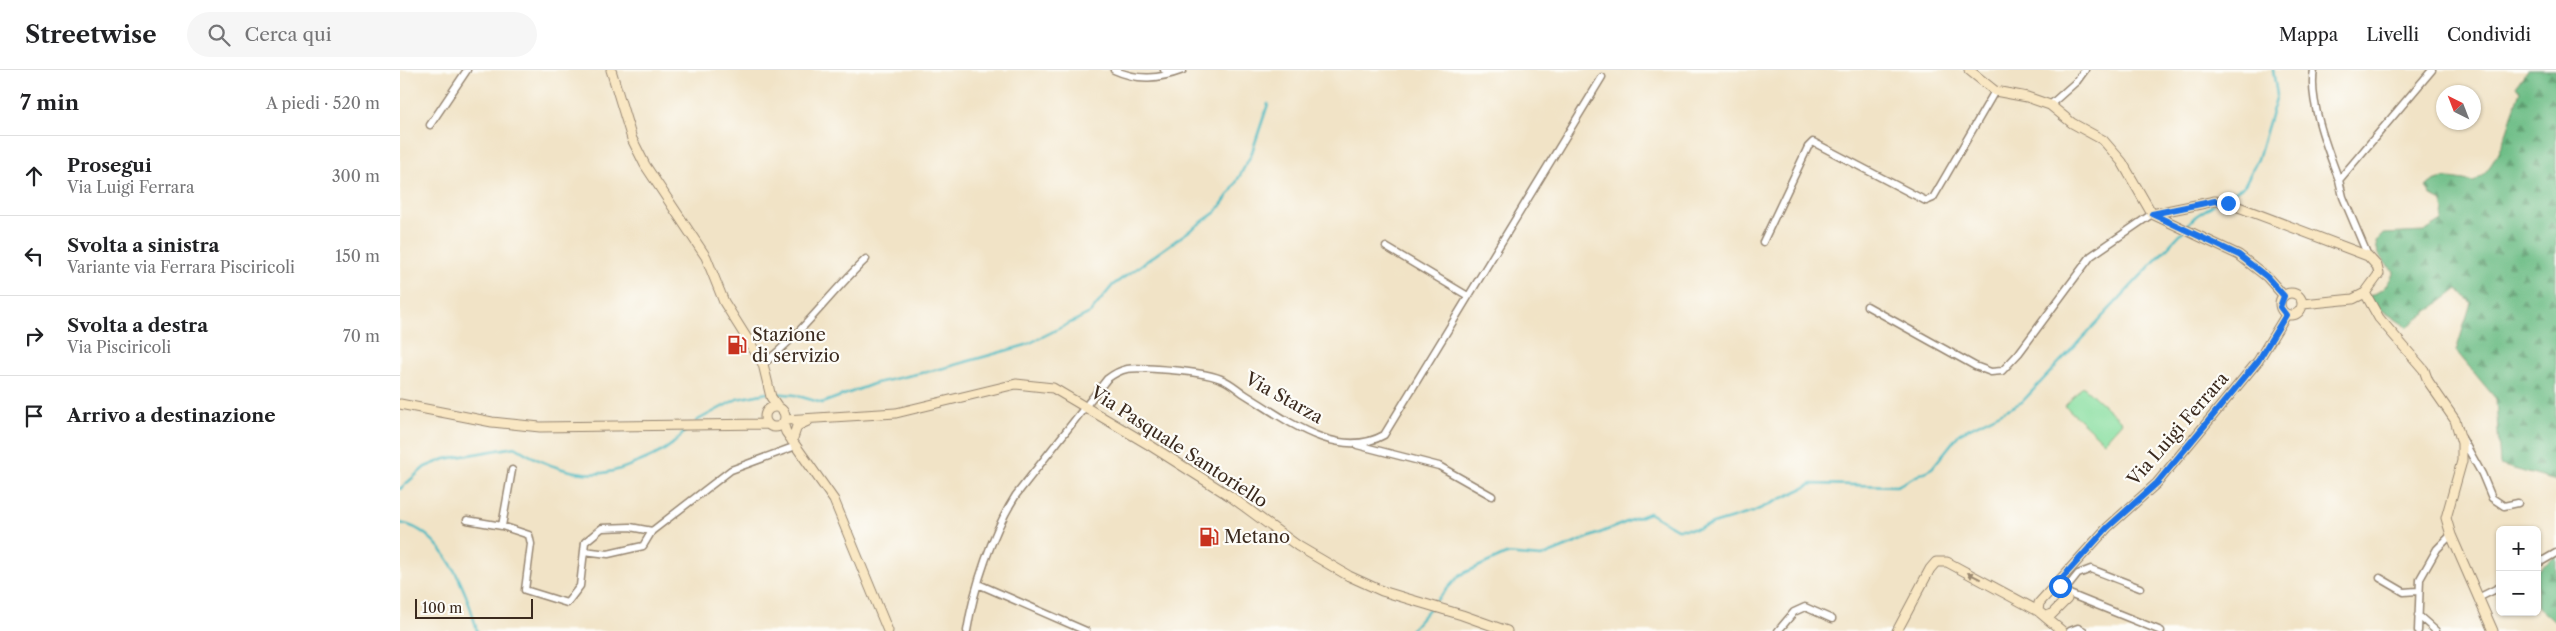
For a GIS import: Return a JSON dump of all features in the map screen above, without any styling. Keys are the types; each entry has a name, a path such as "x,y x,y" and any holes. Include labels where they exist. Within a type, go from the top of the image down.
{"street":[{"path":"430,125 467,70"},
{"path":"611,70 632,139 645,165 706,257 724,302 763,364 778,418 834,500 888,631"},
{"path":"1114,70 1135,77 1154,79 1183,70"},
{"path":"1164,70 1174,74"},
{"path":"1969,70 1995,90 2027,97 2050,105 2072,123 2094,134 2112,148 2157,213 2171,223 2239,255 2267,277 2284,296 2280,307 2286,315"},
{"path":"2050,105 2077,81 2085,70"},
{"path":"2314,70 2312,82 2315,97 2343,196 2368,256 2377,266 2378,274 2365,294 2379,318 2424,370 2428,381 2455,420 2462,444 2462,461 2446,518 2451,535 2493,631"},
{"path":"2339,180 2432,70"},
{"name":"Via Starza","path":"966,631 971,603 1004,514 1016,495 1107,379 1119,369 1133,368 1172,371 1220,378 1312,434 1353,444 1371,442 1384,435 1602,77"},
{"path":"1763,242 1808,147 1813,142 1926,201 1933,198 1995,90"},
{"path":"1867,306 1975,366 1991,372 2002,371 2019,353 2091,256 2157,213 2215,201 2240,207 2368,256"},
{"path":"1386,248 1468,296"},
{"path":"763,364 787,345 828,298 866,259"},
{"name":"Via Luigi Ferrara","path":"2284,296 2293,293 2299,297 2303,304"},
{"name":"Via Luigi Ferrara","path":"2066,593 2107,528 2157,483 2258,361 2286,315 2295,315 2303,304 2353,299 2365,294"},
{"name":"Via Pasquale Santoriello","path":"778,418 815,418 914,410 998,387 1016,384 1053,388 1086,406 1230,496 1320,560 1382,591 1447,610 1507,631"},
{"path":"400,404 492,422 540,427 768,424 778,418"},
{"path":"749,424 778,418"},
{"name":"Via Pasquale Santoriello","path":"794,443 797,426 815,418"},
{"path":"2458,432 2482,474 2492,498 2504,506 2518,503"},
{"path":"584,551 608,554 643,546 652,532 731,470 794,443"},
{"path":"1353,444 1439,466 1492,496"},
{"path":"502,526 512,470"},
{"path":"467,520 502,526 529,535 531,544 525,590 567,603 580,586 585,542 602,528 630,527 652,532"},
{"path":"2418,631 2417,591 2420,579 2428,562 2443,541 2451,535"},
{"path":"2541,562 2556,553"},
{"path":"1897,631 1930,569 1936,562 1948,562 2018,598 2042,613 2063,631"},
{"path":"2042,613 2052,614 2078,574 2091,569 2140,588"},
{"path":"2380,578 2404,592 2417,591"},
{"path":"978,584 1086,631"},
{"path":"2042,613 2038,606 2053,589 2161,631"},
{"path":"2478,598 2496,589"},
{"path":"2063,631 2059,615 2066,593"},
{"path":"2018,598 2044,597"},
{"path":"2478,598 2488,631"},
{"path":"1778,631 1794,612 1805,607 1832,619"},
{"path":"2418,614 2436,631"},
{"path":"2070,631 2078,628 2084,631"}],"green space":[{"path":"2527,70 2556,70 2556,481 2500,465 2496,399 2456,351 2471,303 2458,289 2407,327 2364,298 2383,289 2394,271 2379,255 2376,242 2383,234 2424,232 2442,221 2444,211 2442,201 2432,196 2426,187 2442,178 2474,182 2484,174 2498,153 2503,141 2520,91 2516,86"},
{"path":"2083,386 2122,422 2104,442 2065,406"},
{"path":"2556,556 2556,623 2541,610 2541,568"}],"waterway":[{"path":"2222,199 2244,186 2258,159 2277,95 2273,70"},
{"path":"773,393 795,395 822,403 876,383 944,368 1026,345 1090,313 1113,285 1216,212 1232,190 1251,155 1268,104"},
{"path":"2186,226 2196,216 2213,205"},
{"path":"1434,603 1460,575 1506,554 1541,557 1649,513 1677,529 1696,529 1753,512 1812,484 1897,486 1932,468 1960,433 2022,402 2183,231"},
{"path":"696,421 737,399 767,393"},
{"path":"400,489 425,467 445,459 515,447 537,459 562,469 588,473 613,471 660,452 678,439 688,427"},
{"path":"400,523 416,528 429,537 452,565 467,599 477,631"},
{"path":"1410,631 1431,607"}],"place":[{"name":"Stazione di servizio","path":"737,345"},
{"name":"Metano","path":"1209,537"}],"route":[{"path":"2060,586 2063,587 2063,577 2107,528 2157,483 2258,361 2286,315 2280,307 2280,301 2284,296 2267,277 2239,255 2152,214 2215,201 2228,203"}]}
